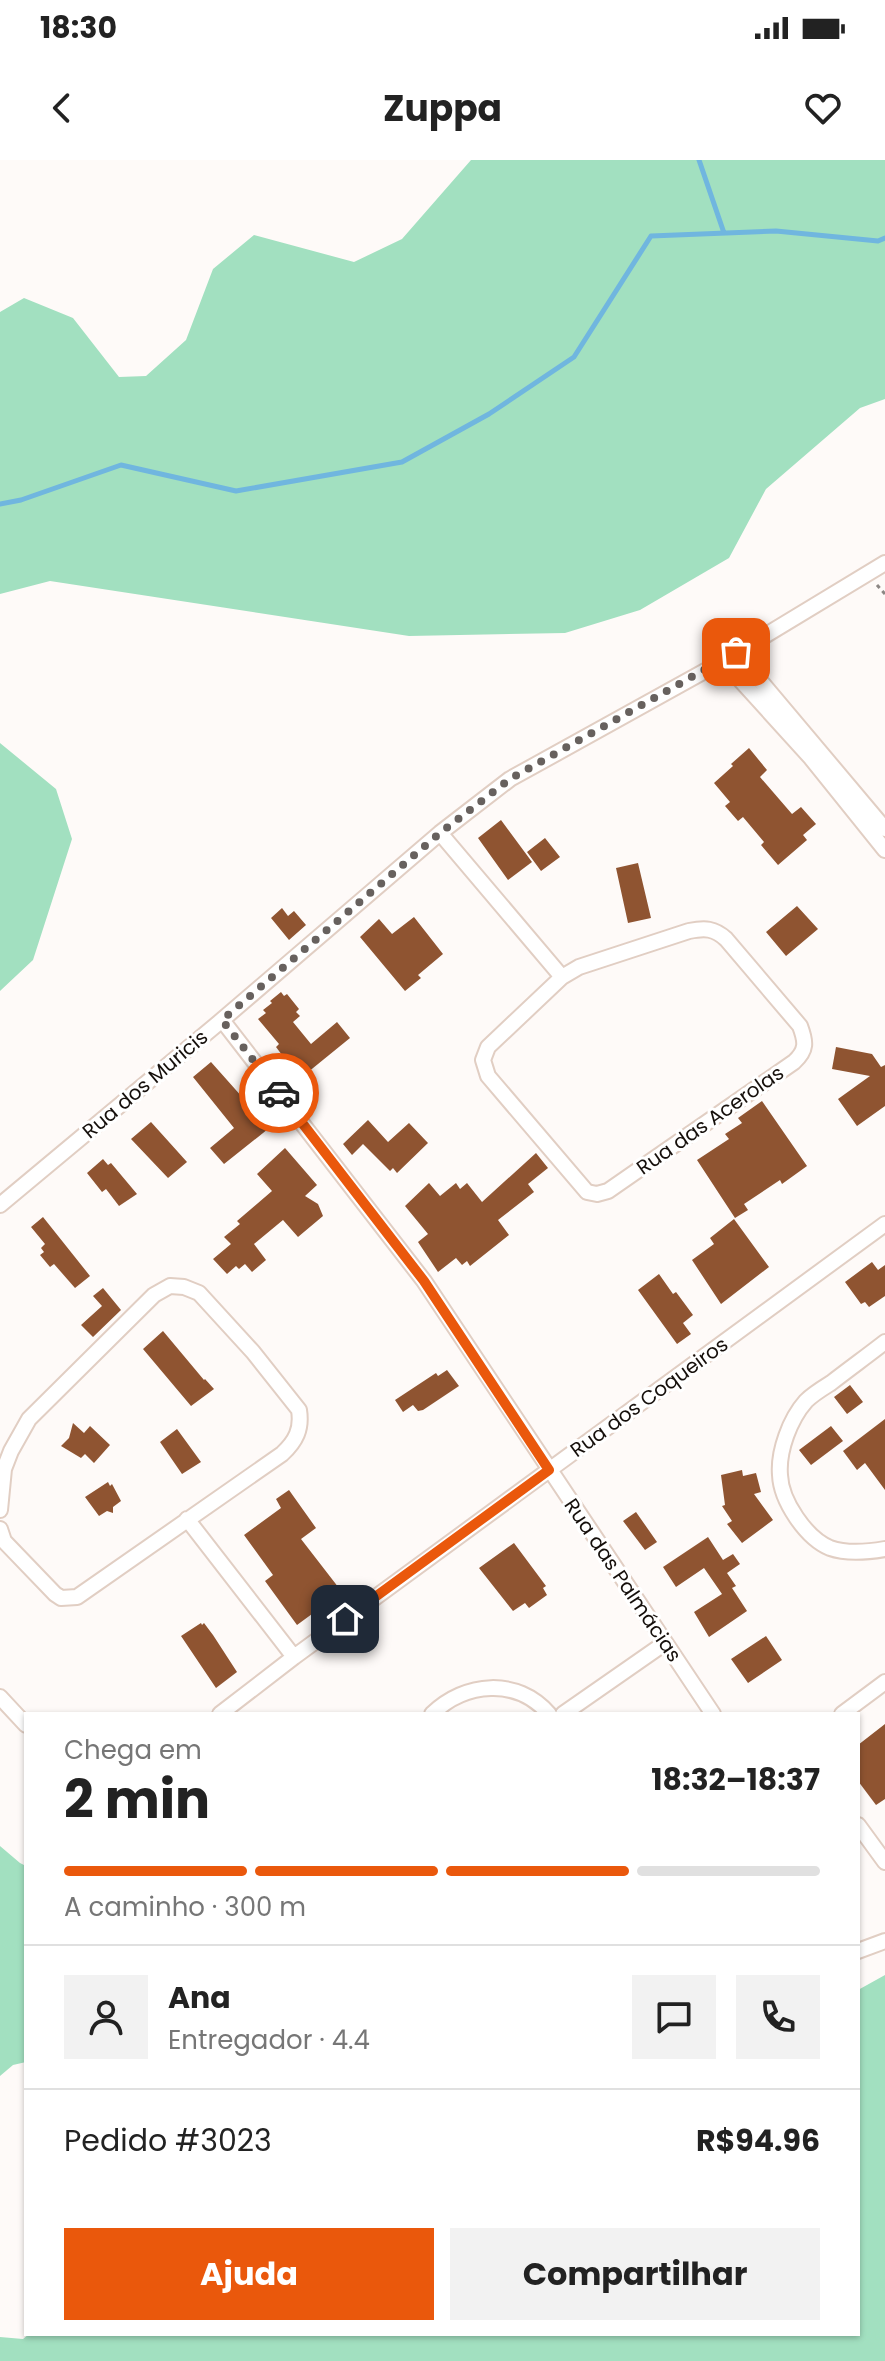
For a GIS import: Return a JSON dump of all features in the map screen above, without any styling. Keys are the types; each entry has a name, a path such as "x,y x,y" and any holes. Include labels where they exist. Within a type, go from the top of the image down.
{"street":[{"name":"Rua dos Muricis","path":"0,1205 440,833 510,779 730,656 885,563"},
{"path":"730,656 885,829"},
{"path":"730,656 885,850"},
{"path":"440,833 562,977"},
{"name":"Rua das Acerolas","path":"715,930 800,1026 804,1037 802,1054 608,1191 592,1194 587,1192 484,1069 483,1060 488,1047 562,977 579,967 689,931 715,930"},
{"name":"Rua das Palmácias","path":"222,1020 424,1281 712,1712"},
{"name":"Rua dos Coqueiros","path":"223,1712 885,1224"},
{"path":"0,1510 4,1469 29,1419 154,1295 170,1286 199,1293 299,1410 301,1422 293,1444 282,1454 83,1593 68,1598 55,1594 4,1541 0,1529"},
{"path":"885,1342 806,1401 787,1435 781,1454 780,1476 798,1521 811,1536 830,1547 846,1551 885,1549"},
{"path":"187,1519 294,1657"},
{"path":"566,1712 665,1643"},
{"path":"845,1712 885,1682"},
{"path":"435,1712 455,1696 496,1687 523,1694 547,1712"},
{"path":"0,1697 24,1723"},
{"path":"860,1828 885,1862"},
{"path":"860,1950 885,1941"}],"green space":[{"path":"471,160 885,160 885,399 860,408 766,489 729,558 640,610 565,633 409,636 50,581 0,594 0,312 24,298 73,318 119,377 146,376 186,340 213,269 254,235 354,262 402,239"},
{"path":"0,743 56,789 72,839 33,960 0,991"},
{"path":"0,1846 24,1865 24,2062 13,2065 0,2076"},
{"path":"885,1975 885,2361 0,2361 0,2337 23,2339 27,2336 860,2336 860,1989"}],"building":[{"path":"749,748 767,770 760,777 792,814 801,807 816,824 803,835 807,840 778,865 743,817 738,821 725,806 730,802 714,783"},
{"path":"501,820 532,862 508,880 478,838"},
{"path":"545,838 560,857 541,871 527,852"},
{"path":"638,863 651,918 628,923 616,868"},
{"path":"797,906 818,929 786,956 766,932"},
{"path":"282,908 288,916 294,911 306,925 289,940 271,918"},
{"path":"414,917 443,954 405,991 360,937 379,919 392,934"},
{"path":"281,992 284,996 287,994 299,1009 296,1012 300,1016 293,1022 311,1044 337,1022 350,1038 302,1077 298,1071 291,1071 276,1047 279,1044 258,1019 266,1013 263,1010 272,1003 270,1001"},
{"path":"836,1047 872,1054 881,1067 885,1065 885,1106 857,1126 838,1099 870,1076 832,1069"},
{"path":"211,1062 243,1098 251,1091 261,1102 251,1110 268,1129 224,1164 210,1148 234,1128 193,1077"},
{"path":"762,1101 807,1166 782,1184 780,1180 744,1204 748,1210 735,1218 697,1160 729,1139 725,1134 742,1123 738,1118"},
{"path":"368,1120 388,1142 409,1123 428,1143 397,1173 393,1168 390,1171 363,1144 352,1155 343,1144"},
{"path":"151,1122 187,1162 168,1178 131,1139"},
{"path":"285,1148 317,1185 305,1196 318,1204 323,1216 298,1237 283,1220 254,1244 266,1260 252,1272 245,1264 239,1269 236,1266 227,1274 213,1259 231,1244 224,1237 240,1224 237,1221 272,1191 257,1174"},
{"path":"536,1153 548,1168 528,1184 534,1192 498,1220 509,1235 470,1266 467,1261 462,1265 456,1258 438,1272 418,1242 428,1234 405,1206 429,1183 440,1196 456,1183 460,1189 467,1183 482,1202"},
{"path":"103,1159 108,1165 111,1163 137,1194 119,1206 106,1189 102,1192 87,1173"},
{"path":"43,1217 90,1276 75,1288 54,1264 50,1267 40,1255 44,1252 41,1248 45,1244 31,1227"},
{"path":"734,1219 769,1267 721,1304 692,1260 714,1244 710,1238"},
{"path":"872,1262 878,1270 885,1265 885,1296 869,1307 865,1302 861,1304 845,1282"},
{"path":"659,1274 693,1315 683,1323 691,1334 677,1344 638,1290"},
{"path":"103,1288 121,1310 93,1337 81,1325 102,1306 93,1296"},
{"path":"163,1331 214,1389 191,1406 143,1349"},
{"path":"447,1370 459,1386 423,1410 418,1411 413,1405 403,1412 395,1400 436,1373 438,1376"},
{"path":"850,1385 863,1402 847,1414 834,1397"},
{"path":"885,1419 885,1490 865,1463 857,1470 843,1451"},
{"path":"73,1423 84,1433 90,1426 110,1445 94,1463 85,1454 81,1458 61,1446 69,1438"},
{"path":"831,1426 843,1441 811,1465 799,1450"},
{"path":"177,1429 201,1462 182,1474 160,1442"},
{"path":"742,1470 743,1476 756,1473 761,1492 754,1494 773,1520 742,1543 727,1524 732,1521 722,1506 725,1505 721,1475"},
{"path":"108,1482 121,1501 113,1507 113,1513 107,1511 99,1516 85,1497"},
{"path":"289,1490 316,1528 301,1539 342,1592 297,1625 265,1581 273,1575 244,1535 281,1508 276,1499"},
{"path":"636,1512 657,1542 645,1550 623,1521"},
{"path":"708,1537 723,1560 733,1554 740,1564 727,1573 736,1586 732,1588 747,1611 709,1637 694,1612 722,1594 704,1568 676,1587 663,1567"},
{"path":"514,1543 546,1586 543,1588 547,1595 529,1608 525,1603 513,1611 479,1568"},
{"path":"201,1623 213,1635 237,1672 216,1688 181,1636"},
{"path":"766,1636 782,1660 748,1683 731,1659"},
{"path":"885,1724 885,1799 876,1805 860,1784 860,1743"}],"waterway":[{"path":"699,160 724,233"},
{"path":"0,504 21,500 121,465 236,491 402,462 489,414 574,357 651,236 776,231 878,241 885,238"}],"way so far":[{"path":"279,1093 222,1020 440,833 510,779 736,652"}],"route":[{"path":"279,1093 424,1281 549,1470 345,1619"}]}
